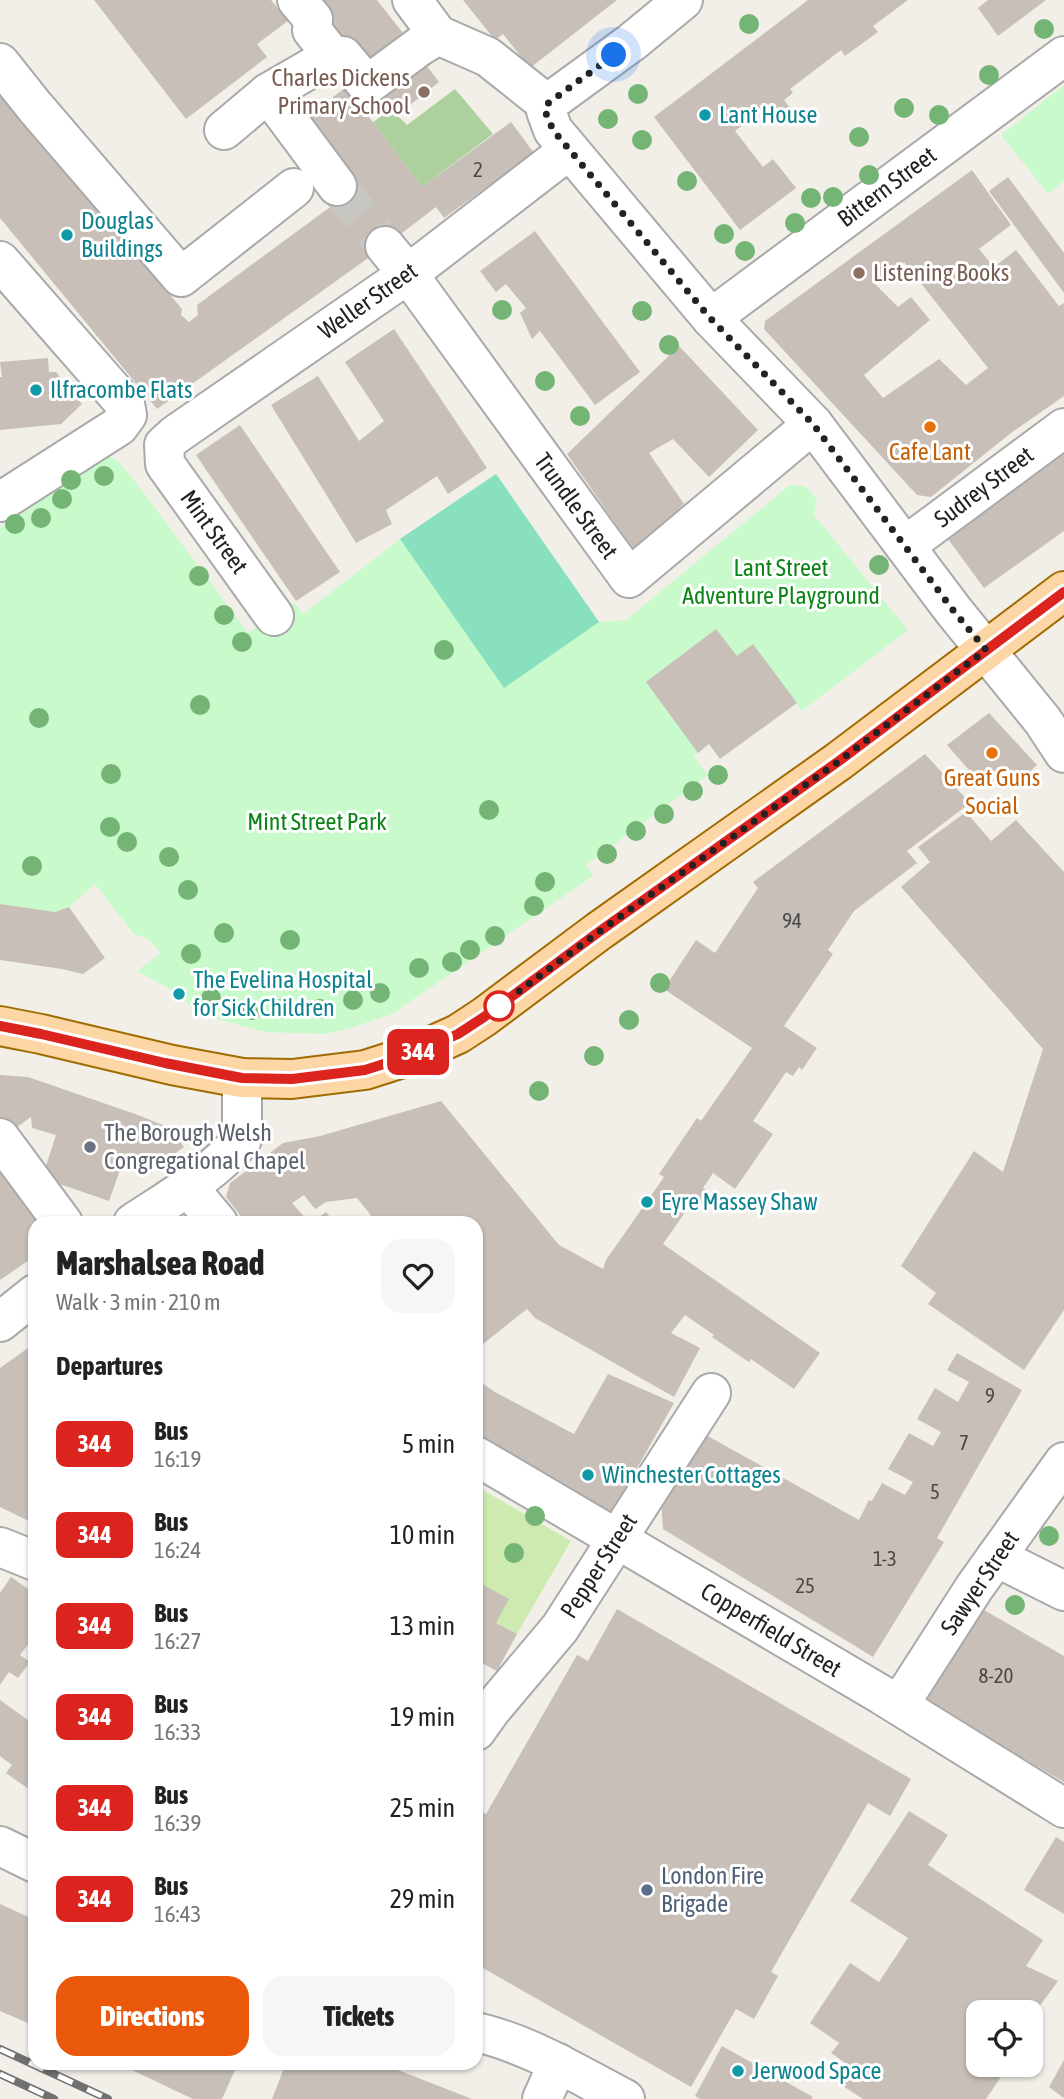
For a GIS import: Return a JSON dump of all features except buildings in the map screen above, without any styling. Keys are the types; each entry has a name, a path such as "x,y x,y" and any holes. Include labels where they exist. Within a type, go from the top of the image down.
{"main road":[{"path":"0,1026 242,1078 292,1079 365,1070 409,1056 458,1034 839,761 1064,592"}],"street":[{"path":"297,0 313,19 312,30 332,56"},
{"path":"412,0 438,35 488,57 546,107 553,130 710,318 813,424 1043,721 1064,753"},
{"path":"546,107 683,0"},
{"path":"225,130 268,93 332,56 343,56 367,85 438,35"},
{"name":"Bittern Street","path":"710,318 1064,56"},
{"path":"0,63 34,107 181,277 294,188"},
{"path":"268,93 337,186"},
{"name":"Weller Street","path":"164,445 396,260 569,150"},
{"name":"Trundle Street","path":"396,260 629,578 813,424"},
{"path":"0,261 125,404 127,415 120,426 0,502"},
{"name":"Sudrey Street","path":"905,546 1064,428"},
{"name":"Mint Street","path":"164,445 165,464 274,615"},
{"path":"144,1216 188,1187 232,1152 242,1139 242,1078"},
{"path":"0,1138 58,1216"},
{"path":"188,1187 212,1216"},
{"path":"0,1322 28,1300"},
{"name":"Pepper Street","path":"483,1712 560,1628 710,1393"},
{"name":"Copperfield Street","path":"483,1460 899,1706 1064,1808"},
{"name":"Sawyer Street","path":"899,1706 974,1588 1064,1462"},
{"path":"0,1547 28,1558"},
{"path":"996,1557 1064,1591"},
{"path":"0,1846 28,1860"},
{"path":"483,2034 500,2038 558,2063 625,2099"},
{"path":"542,2099 558,2063"}],"green space":[{"path":"1064,85 1064,181 1048,194 1001,135"},
{"path":"455,89 493,134 422,187 373,122 391,109 407,125"},
{"name":"Mint Street Park","path":"108,455 132,477 248,633 294,603 303,614 400,539 496,474 599,622 626,620 790,485 805,486 817,499 814,515 908,630 802,711 796,703 709,744 693,756 708,775 586,865 593,876 392,1014 324,1034 265,1032 194,1010 179,994 137,971 161,953 147,938 134,934 95,884 69,907 55,912 0,904 0,528"},
{"path":"496,474 599,622 504,688 400,539"},
{"path":"483,1490 571,1541 517,1634 496,1623 483,1596"}],"tunnel":[{"path":"337,186 385,246"}],"railway":[{"path":"0,2049 28,2062"},
{"path":"45,2070 108,2099"},
{"path":"0,2074 54,2099"}],"bus line":[{"name":"344","path":"0,1026 242,1078 292,1079 365,1070 409,1056 458,1034 484,1017 839,761 1064,592"}],"place":[{"name":"Charles Dickens Primary School","path":"424,92"},
{"name":"Lant House","path":"705,115"},
{"name":"Douglas Buildings","path":"67,235"},
{"name":"Listening Books","path":"859,273"},
{"name":"Ilfracombe Flats","path":"36,390"},
{"name":"Cafe Lant","path":"930,427"},
{"name":"Great Guns Social","path":"992,753"},
{"name":"The Evelina Hospital for Sick Children","path":"179,994"},
{"name":"The Borough Welsh Congregational Chapel","path":"90,1147"},
{"name":"Eyre Massey Shaw","path":"647,1202"},
{"name":"Winchester Cottages","path":"588,1475"},
{"name":"London Fire Brigade","path":"647,1890"},
{"name":"Jerwood Space","path":"738,2071"}],"route":[{"path":"499,1006 839,761 986,650 813,424 710,318 553,130 545,111 547,104 614,55"}],"park label":[{"name":"Lant Street Adventure Playground","path":"781,582"}]}
